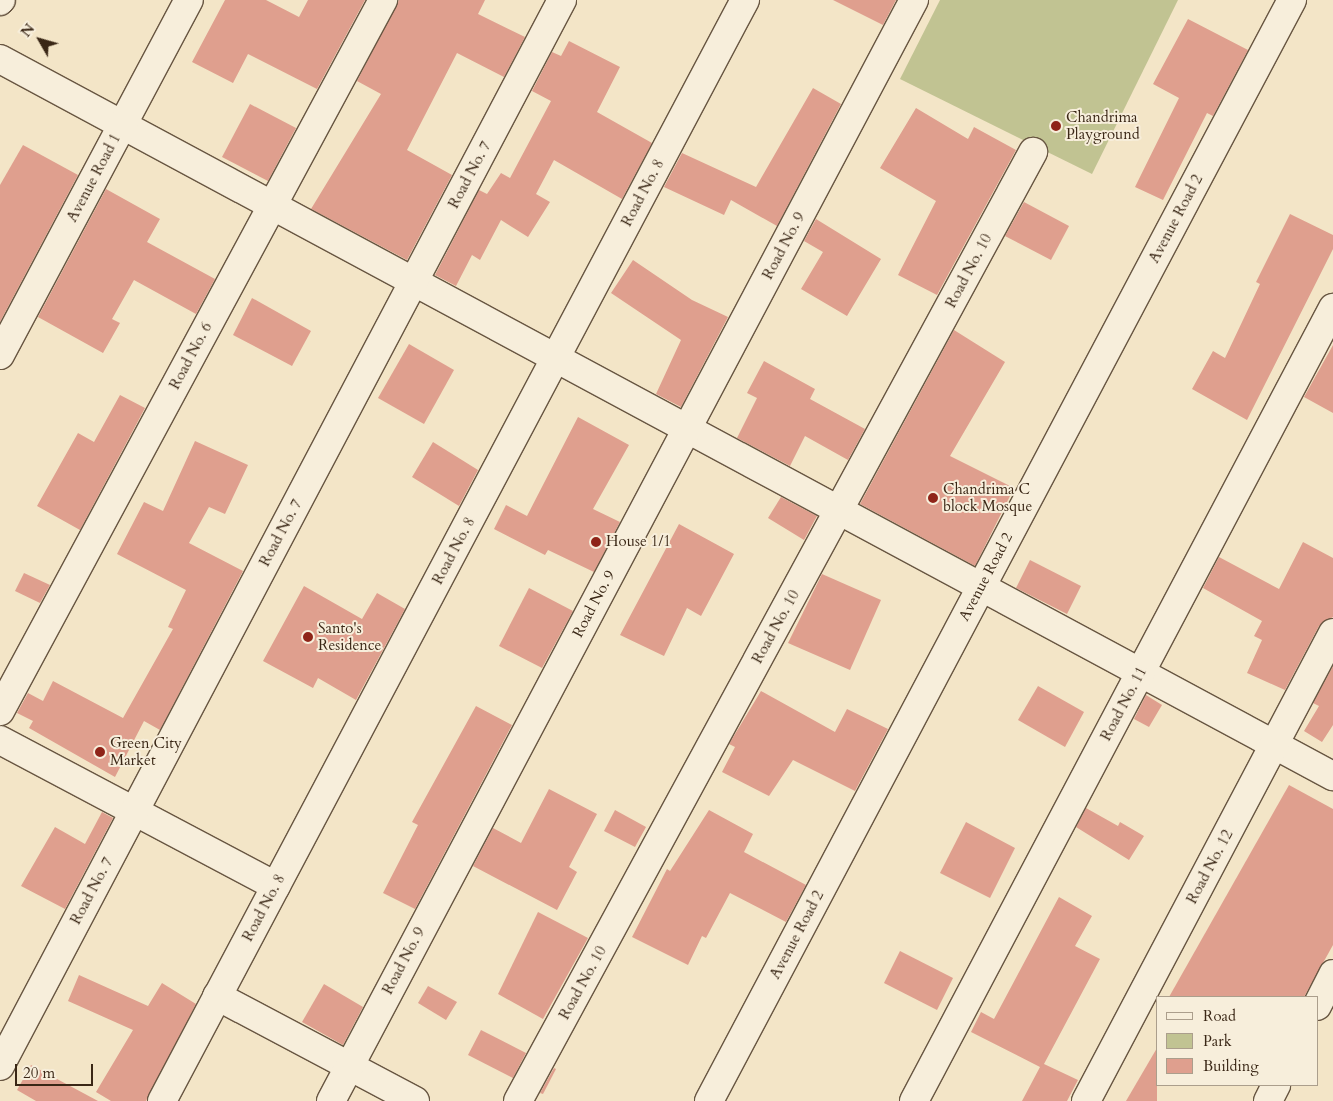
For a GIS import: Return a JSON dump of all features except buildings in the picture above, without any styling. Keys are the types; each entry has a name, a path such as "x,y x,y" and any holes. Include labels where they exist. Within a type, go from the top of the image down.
{"street":[{"name":"Avenue Road 1","path":"0,356 189,0"},
{"name":"Road No. 6","path":"0,712 383,0"},
{"name":"Road No. 7","path":"0,1066 562,0"},
{"name":"Road No. 8","path":"162,1101 745,0"},
{"name":"Road No. 9","path":"330,1101 914,0"},
{"name":"Avenue Road 2","path":"709,1101 1292,0"},
{"path":"0,59 1333,776"},
{"name":"Road No. 10","path":"518,1101 840,511 1033,152"},
{"name":"Road No. 11","path":"914,1101 1333,308"},
{"name":"Road No. 12","path":"1086,1101 1333,633"},
{"path":"0,740 276,886"},
{"path":"1318,1004 1333,974"},
{"path":"218,996 415,1101"},
{"path":"1268,1101 1276,1086"}],"green space":[{"name":"Chandrima Playground","path":"940,0 1178,0 1092,174 900,79"}],"place":[{"name":"Chandrima Playground","path":"1056,126"},
{"name":"Chandrima C block Mosque","path":"933,498"},
{"name":"House 1/1","path":"596,542"},
{"name":"Santo's Residence","path":"308,637"},
{"name":"Green City Market","path":"100,752"}]}
